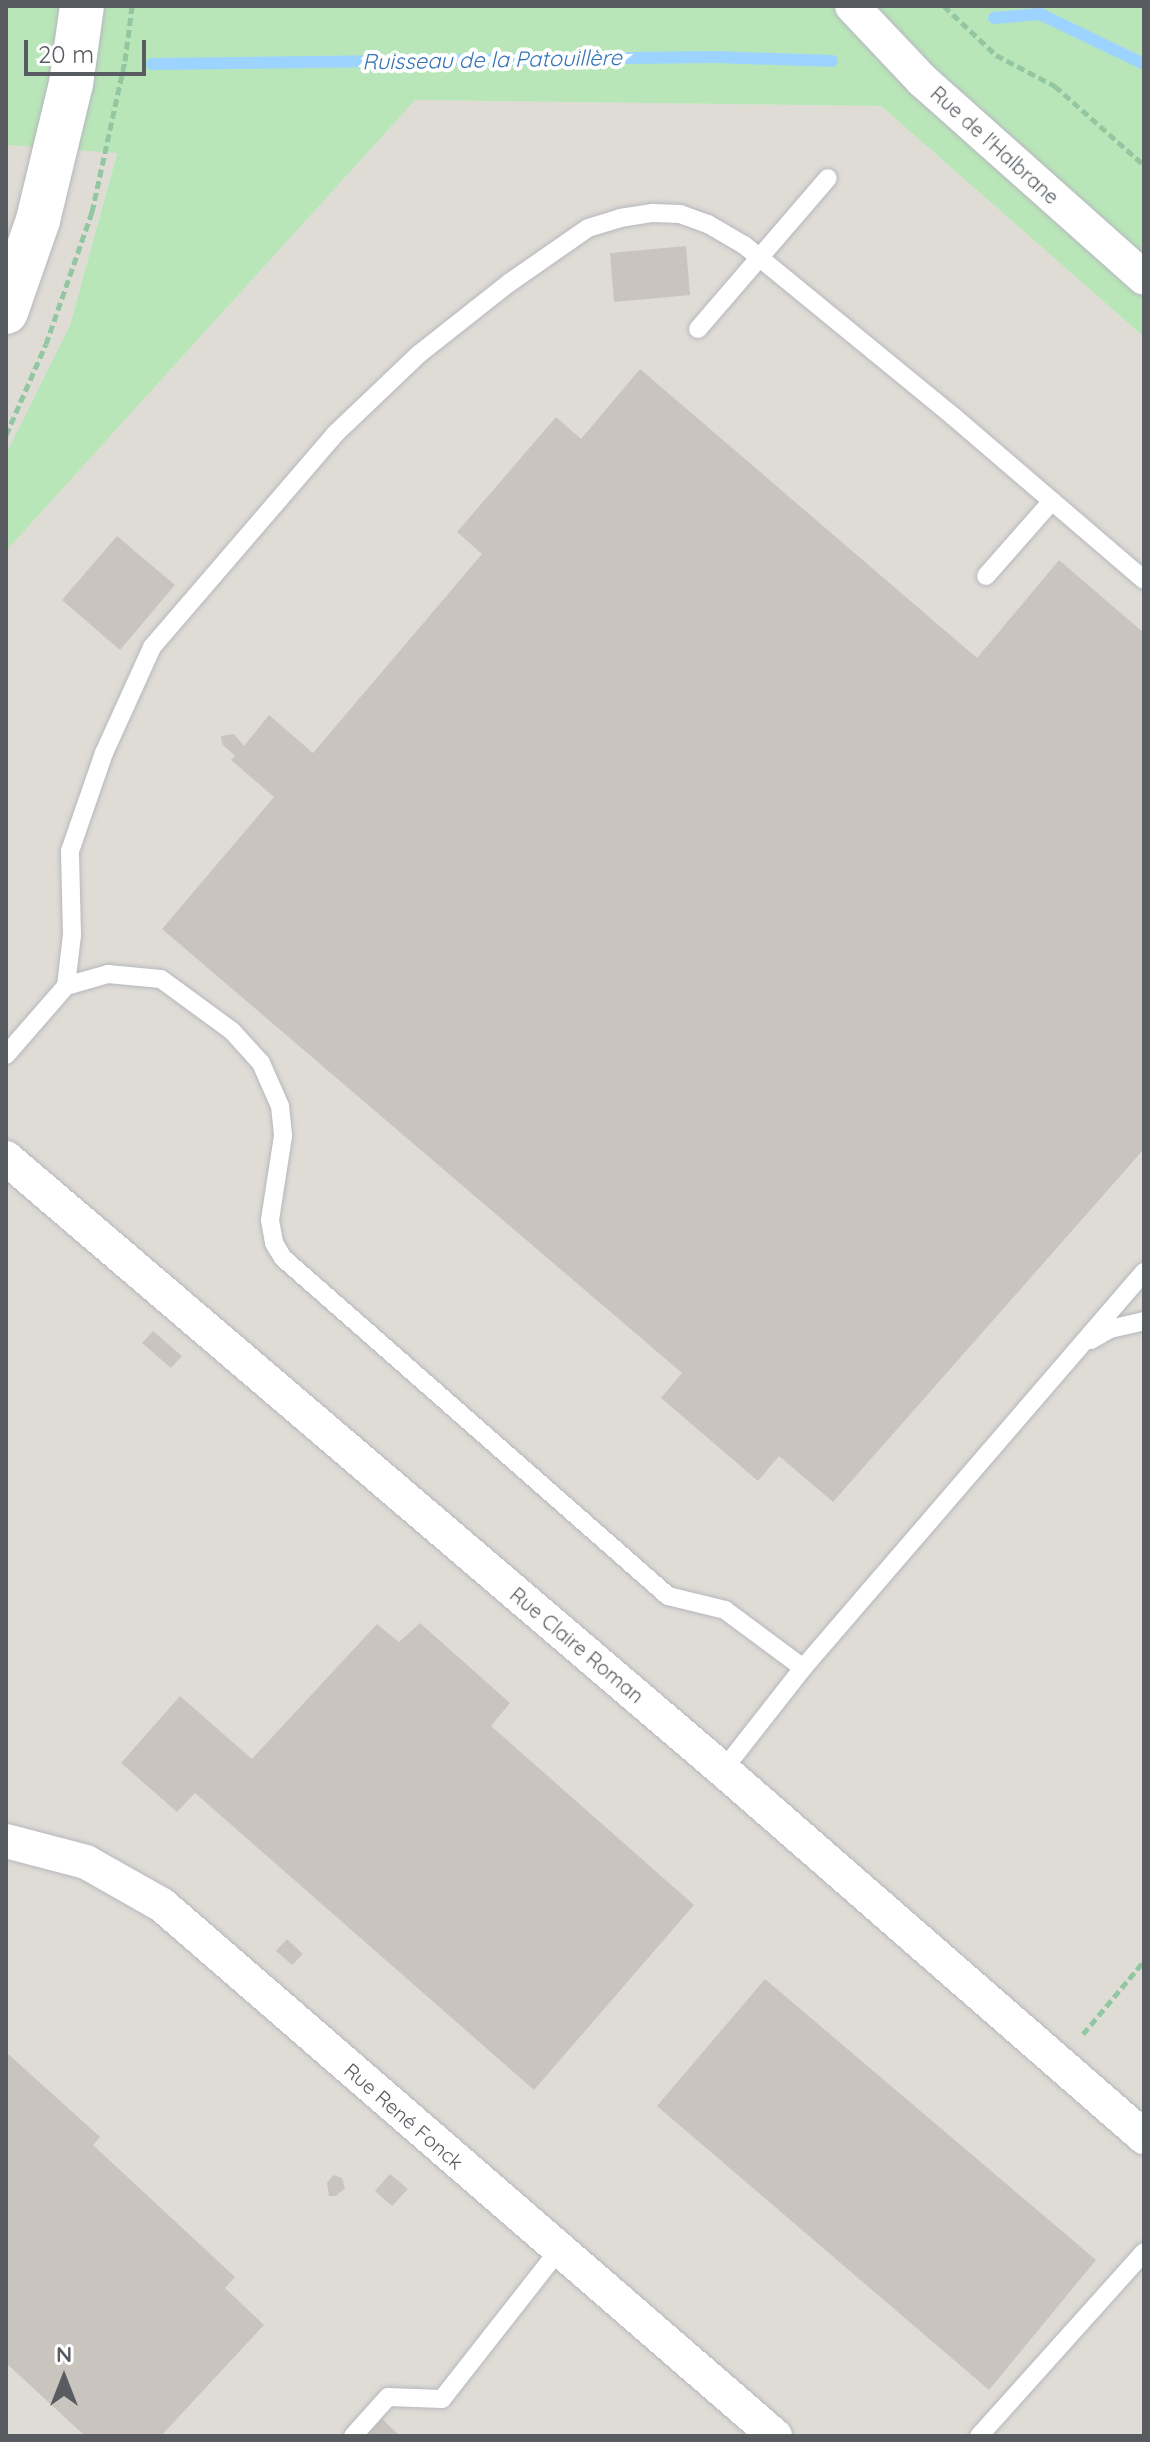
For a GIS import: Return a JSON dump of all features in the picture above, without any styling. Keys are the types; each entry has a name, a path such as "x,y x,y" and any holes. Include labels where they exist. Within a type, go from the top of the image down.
{"street":[{"path":"6,312 38,220 71,84 82,6"},
{"name":"Rue de l'Halbrane","path":"852,6 922,80 1144,278"},
{"name":"Rue Claire Roman","path":"6,1158 723,1770 1144,2137"},
{"name":"Rue René Fonck","path":"6,1841 86,1862 162,1905 775,2436"}],"lane":[{"path":"698,329 828,178"},
{"path":"66,986 72,935 70,851 104,753 152,647 335,434 419,354 509,283 588,228 620,218 653,213 680,214 708,224 759,258 1144,580"},
{"path":"986,576 1052,501"},
{"path":"6,1055 66,986 108,974 161,979 232,1031 261,1063 280,1106 283,1136 270,1220 274,1243 283,1258 668,1596 725,1610 803,1668"},
{"path":"723,1770 803,1668 1144,1272"},
{"path":"1080,1346 1110,1329 1144,1321"},
{"path":"353,2436 388,2397 442,2399 559,2250"},
{"path":"979,2436 1144,2252"}],"path":[{"path":"944,6 996,55 1055,86 1144,165"},
{"path":"1059,2062 1144,1961"}],"shaded area":[{"path":"414,100 881,106 1144,337 1144,2436 6,2436 6,551"},
{"path":"6,145 117,152 70,325 6,454"}],"green space":[{"path":"6,6 1144,6 1144,337 881,106 415,100 6,551 6,454 70,325 117,153 6,145"}],"building":[{"path":"686,246 690,295 614,302 610,253"},
{"path":"640,369 977,658 1059,560 1144,633 1144,1149 833,1502 779,1456 758,1481 661,1398 682,1373 162,929 274,797 231,760 235,756 222,744 221,736 234,734 244,746 269,715 313,753 482,554 457,532 556,417 581,439"},
{"path":"117,536 175,585 120,650 62,600"},
{"path":"153,1331 182,1356 171,1368 142,1343"},
{"path":"420,1623 510,1703 491,1726 694,1905 534,2090 195,1793 177,1812 121,1763 180,1696 252,1759 377,1624 399,1642"},
{"path":"287,1939 303,1954 292,1965 276,1951"},
{"path":"765,1979 1096,2260 989,2390 657,2106"},
{"path":"6,2052 100,2137 93,2145 235,2277 225,2288 264,2325 161,2436 85,2436 6,2363"},
{"path":"390,2174 408,2189 392,2206 375,2191"},
{"path":"333,2175 342,2178 345,2188 336,2196 329,2196 327,2183"},
{"path":"382,2419 400,2436 366,2436"}],"waterway":[{"name":"Ruisseau de la Patouillère","path":"994,18 1040,14 1144,64"},
{"name":"Ruisseau de la Patouillère","path":"152,64 714,57 832,61"}]}
